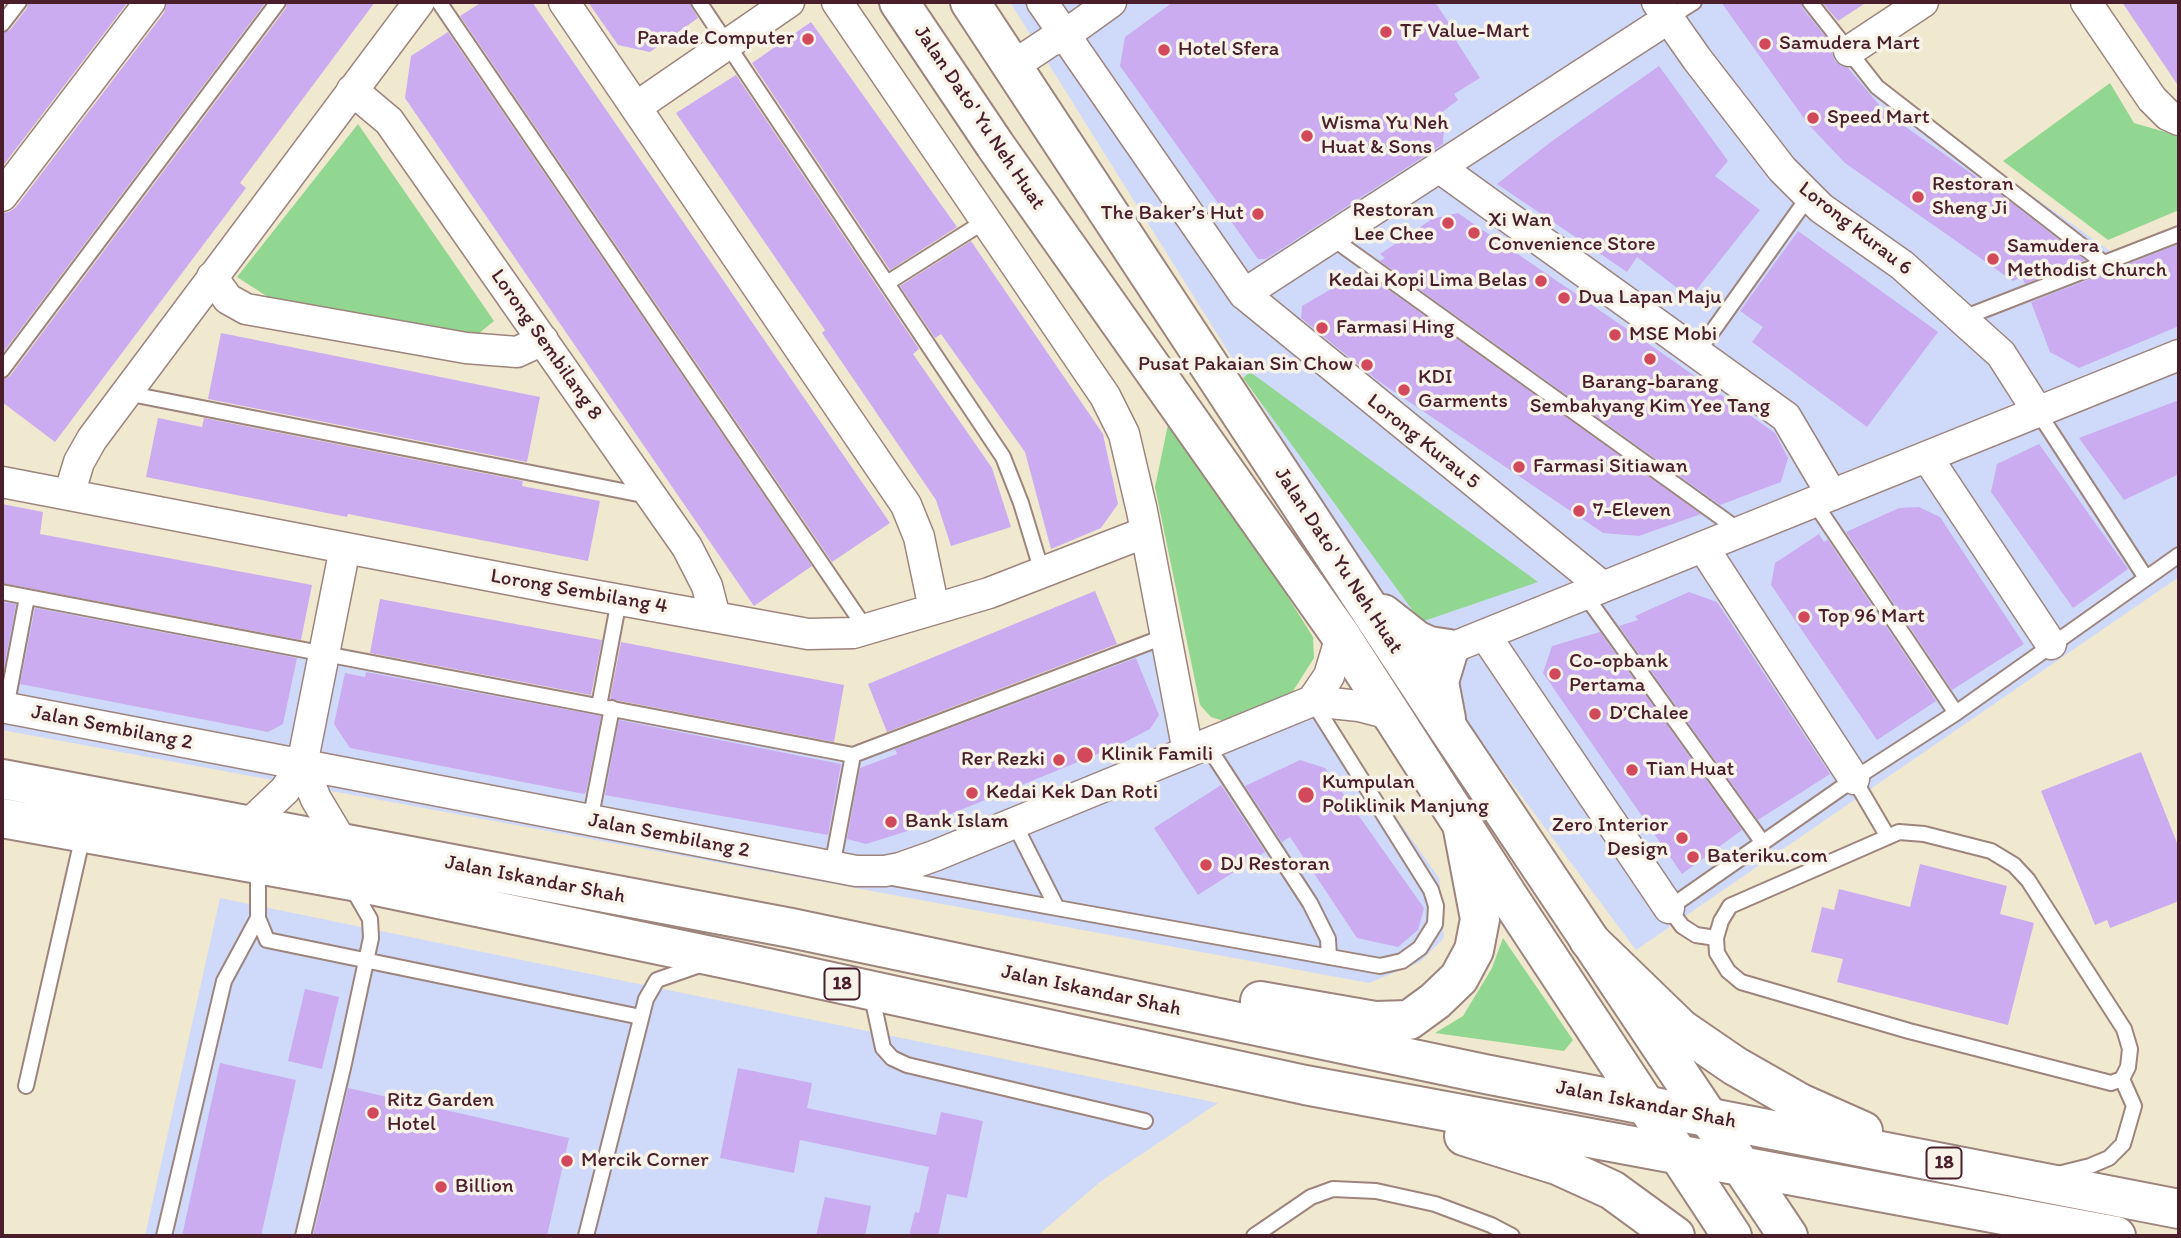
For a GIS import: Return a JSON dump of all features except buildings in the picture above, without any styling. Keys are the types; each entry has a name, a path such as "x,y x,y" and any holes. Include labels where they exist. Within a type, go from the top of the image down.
{"main road":[{"name":"Jalan Dato' Yu Neh Huat","path":"899,2 995,145 1341,636 1732,1236"},
{"name":"Jalan Dato' Yu Neh Huat","path":"970,2 1447,727 1788,1236"},
{"path":"1013,66 998,90 996,104 999,121 1063,240"},
{"path":"1362,597 1416,640 1429,646 1449,649 1438,682 1447,727"},
{"name":"Jalan Iskandar Shah","path":"2,779 247,826 345,862 725,959 1305,1085 2116,1236"},
{"name":"Jalan Iskandar Shah","path":"2,818 258,865 345,862 791,928 1485,1074 2179,1209"},
{"path":"1021,976 1224,995 1375,1021 1409,1020 1435,1001 1459,978 1474,950 1480,919 1462,824"},
{"path":"1589,940 1681,1029 1735,1066 1800,1104 1945,1163"},
{"path":"1305,1085 1557,1165 1612,1190 1675,1236"}],"street":[{"path":"2,196 150,2"},
{"path":"69,495 79,462 92,439 419,2"},
{"path":"564,2 906,505 919,537 933,609"},
{"path":"636,107 789,2"},
{"path":"838,2 1105,396 1124,434 1166,636 1197,748"},
{"path":"1042,2 1244,294 1440,168 1663,10"},
{"path":"1013,66 1049,42 1065,35 1111,2"},
{"path":"1849,51 1923,2"},
{"path":"2086,2 2152,99 2168,116 2179,120"},
{"name":"Lorong Kurau 6","path":"1663,10 1782,169 1821,208 1902,265 2001,354 2038,412"},
{"name":"Lorong Sembilang 8","path":"352,90 388,121 653,497 699,566 708,586 715,617"},
{"path":"1440,168 1786,417 1823,498"},
{"path":"212,277 228,299 246,309 466,348 517,352 543,340"},
{"name":"Lorong Kurau 5","path":"1244,294 1594,591"},
{"path":"1449,649 2179,355"},
{"path":"1927,457 2051,644"},
{"name":"Lorong Sembilang 4","path":"2,482 808,634 853,633 989,593 1146,532"},
{"path":"1703,547 1854,779"},
{"path":"247,826 285,790 302,765 345,548"},
{"path":"1485,635 1669,908"},
{"path":"1312,701 1329,676 1341,636"},
{"name":"Jalan Sembilang 2","path":"4,707 844,869 885,871 900,868 1014,823 1312,701 1359,706 1390,714"},
{"path":"302,765 345,862"}],"lane":[{"path":"2,24 19,2"},
{"path":"2,369 278,2"},
{"path":"439,2 866,629"},
{"path":"699,2 1003,457 1021,503 1042,572"},
{"path":"1663,10 1694,2"},
{"path":"1810,2 1877,88 2104,263"},
{"path":"1697,353 1809,196"},
{"path":"887,283 985,221"},
{"path":"1963,318 2179,233"},
{"path":"1332,238 1742,532"},
{"path":"126,393 653,497"},
{"path":"2038,412 2146,578"},
{"path":"1823,498 1956,713"},
{"path":"1716,938 1696,935 1682,926 1669,908 1854,779 1956,713 2179,555"},
{"path":"1594,591 1763,844"},
{"path":"2,592 853,755 1166,636"},
{"path":"4,707 27,597"},
{"path":"590,821 618,600"},
{"path":"853,755 844,869 1380,966 1402,961 1420,948 1435,924 1436,906 1431,890 1312,701"},
{"path":"1197,748 1310,903 1328,939 1329,957"},
{"path":"1854,779 1888,837"},
{"path":"1014,823 1057,908"},
{"path":"1899,832 1924,834 1990,851 2014,865 2028,880 2124,1029 2130,1049 2128,1067 2122,1079 2111,1083 1909,1031 1741,982 1728,971 1717,953 1716,938 1721,921 1730,906 1899,832"},
{"path":"26,1086 83,833"},
{"path":"303,1236 371,938 370,919 345,862"},
{"path":"258,865 258,919 267,940 642,1017"},
{"path":"164,1236 224,981 258,919"},
{"path":"586,1236 646,999 657,980 678,971 725,959"},
{"path":"871,990 883,1048 892,1058 1145,1121"},
{"path":"2033,1181 2090,1166 2109,1158 2123,1144 2134,1106 2122,1079"},
{"path":"1254,1236 1311,1197 1333,1189 1376,1191 1435,1205 1513,1236"}],"shaded area":[{"path":"1010,2 1819,2 1873,83 2113,253 2179,230 2179,577 1636,950 1423,664"},
{"path":"2,590 856,758 1176,629 1196,730 1308,691 1439,878 1444,938 1420,962 1369,983 2,730"},
{"path":"220,898 1218,1103 1100,1182 1037,1236 145,1236"}],"green space":[{"path":"2110,83 2134,123 2179,136 2179,210 2108,240 2003,161"},
{"path":"358,124 494,321 472,339 268,297 237,277"},
{"path":"1250,372 1538,582 1421,622 1243,378"},
{"path":"1171,410 1313,637 1314,658 1293,691 1227,722 1211,717 1200,705 1155,487"},
{"path":"1503,938 1573,1040 1564,1051 1435,1033 1463,1016 1492,968"}],"place":[{"name":"TF Value-Mart","path":"1386,32"},
{"name":"Parade Computer","path":"808,39"},
{"name":"Samudera Mart","path":"1765,44"},
{"name":"Hotel Sfera","path":"1164,50"},
{"name":"Speed Mart","path":"1813,118"},
{"name":"Wisma Yu Neh Huat & Sons","path":"1307,136"},
{"name":"Restoran Sheng Ji","path":"1918,197"},
{"name":"The Baker’s Hut","path":"1258,214"},
{"name":"Restoran Lee Chee","path":"1448,223"},
{"name":"Xi Wan Convenience Store","path":"1474,233"},
{"name":"Samudera Methodist Church","path":"1993,259"},
{"name":"Kedai Kopi Lima Belas","path":"1541,281"},
{"name":"Dua Lapan Maju","path":"1564,298"},
{"name":"Farmasi Hing","path":"1322,328"},
{"name":"MSE Mobi","path":"1615,335"},
{"name":"Barang-barang Sembahyang Kim Yee Tang","path":"1650,359"},
{"name":"Pusat Pakaian Sin Chow","path":"1367,365"},
{"name":"KDI Garments","path":"1404,390"},
{"name":"Farmasi Sitiawan","path":"1519,467"},
{"name":"7-Eleven","path":"1579,511"},
{"name":"Top 96 Mart","path":"1804,617"},
{"name":"Co-opbank Pertama","path":"1555,674"},
{"name":"D’Chalee","path":"1595,714"},
{"name":"Klinik Famili","path":"1085,755"},
{"name":"Rer Rezki","path":"1059,760"},
{"name":"Tian Huat","path":"1632,770"},
{"name":"Kedai Kek Dan Roti","path":"972,793"},
{"name":"Kumpulan Poliklinik Manjung","path":"1306,795"},
{"name":"Bank Islam","path":"891,822"},
{"name":"Zero Interior Design","path":"1682,838"},
{"name":"Bateriku.com","path":"1693,857"},
{"name":"DJ Restoran","path":"1206,865"},
{"name":"Ritz Garden Hotel","path":"373,1113"},
{"name":"Mercik Corner","path":"567,1161"},
{"name":"Billion","path":"441,1187"}]}
